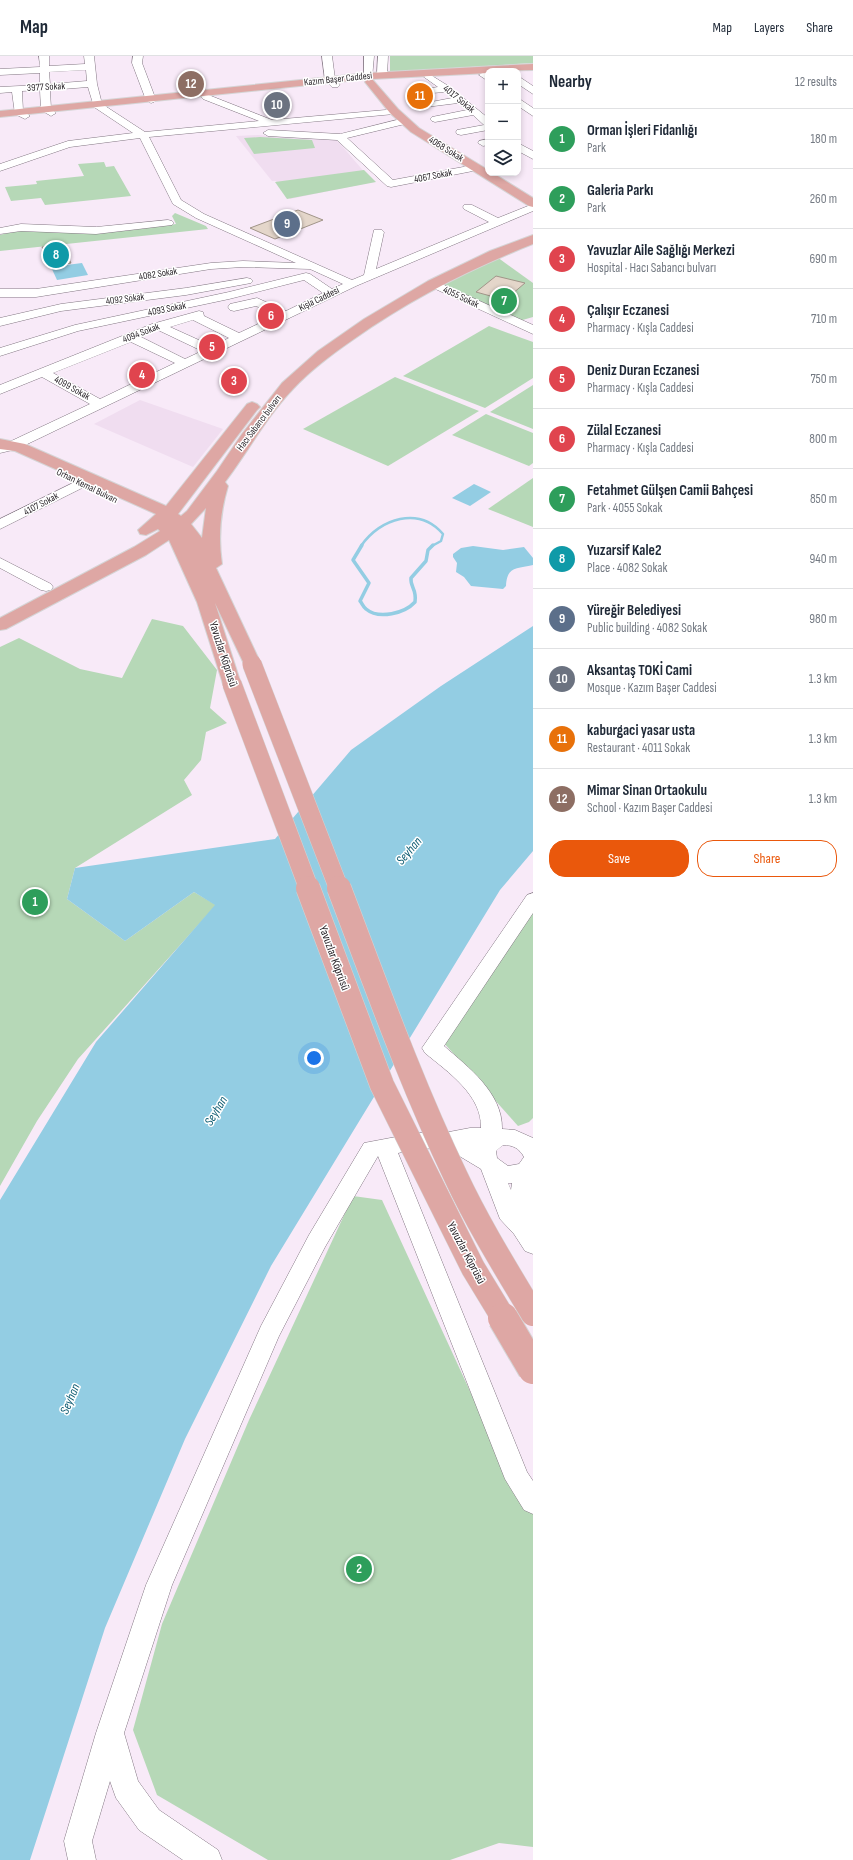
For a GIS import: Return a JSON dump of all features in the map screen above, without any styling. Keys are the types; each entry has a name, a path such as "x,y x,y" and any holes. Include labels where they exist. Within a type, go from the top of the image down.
{"main road":[{"name":"Kazım Başer Caddesi","path":"369,79 382,75 533,67"},
{"path":"521,72 533,72"},
{"name":"Kazım Başer Caddesi","path":"0,114 48,112 206,97 369,79 485,76"},
{"name":"4068 Sokak","path":"369,79 394,112 415,130 474,168 533,203"},
{"name":"Kazım Başer Caddesi","path":"99,107 151,100 333,83"},
{"name":"Kazım Başer Caddesi","path":"0,118 22,114"},
{"name":"Hacı Sabancı bulvarı","path":"0,626 140,551 170,523 189,489 230,433 272,383 308,351 356,316 420,280 485,249 533,232"},
{"name":"Hacı Sabancı bulvarı","path":"0,611 120,547 170,523 193,514 224,473 247,437 287,386 323,354 362,327 433,284 495,254 533,239"},
{"name":"Orhan Kemal Bulvarı","path":"3,447 170,523"},
{"name":"Orhan Kemal Bulvarı","path":"3,447 19,447 140,501 170,523"},
{"path":"218,591 210,545 210,524 224,473"},
{"path":"140,501 162,501 189,489"},
{"name":"Yavuzlar Köprüsü","path":"170,523 206,602 232,684 382,1085 473,1268 533,1369"},
{"name":"Yavuzlar Köprüsü","path":"170,523 193,536 252,664 402,1051 456,1177 495,1251 533,1314"},
{"path":"140,551 172,554 180,558 191,568"}],"street":[{"path":"44,56 48,112"},
{"path":"89,56 92,84 99,107 145,139 176,202 200,216 352,284"},
{"path":"138,56 137,63 151,100"},
{"path":"327,56 333,83"},
{"path":"369,79 370,56"},
{"path":"382,75 383,56"},
{"path":"0,72 90,67"},
{"name":"4017 Sokak","path":"429,77 447,89 485,120"},
{"path":"521,81 533,91"},
{"name":"3977 Sokak","path":"0,90 92,84"},
{"path":"18,88 22,114"},
{"path":"422,92 447,89"},
{"path":"206,97 271,123"},
{"path":"429,105 461,100"},
{"path":"521,103 533,113"},
{"path":"145,139 271,123 394,112"},
{"path":"436,119 475,112"},
{"path":"0,168 68,144 257,132 340,137 405,121"},
{"path":"461,132 485,128"},
{"name":"4067 Sokak","path":"340,137 391,184 474,168"},
{"path":"521,150 533,156"},
{"path":"468,207 498,222"},
{"name":"Kışla Caddesi","path":"3,447 100,404 352,284 533,207"},
{"path":"0,231 39,227 86,231 168,223"},
{"path":"368,277 378,232"},
{"path":"2,293 210,259 272,257 286,254"},
{"name":"4082 Sokak","path":"2,293 33,293 185,270 243,264 317,268"},
{"path":"185,270 198,288"},
{"name":"4093 Sokak","path":"0,352 61,331 115,318 246,293 306,276 331,294"},
{"name":"4092 Sokak","path":"0,322 40,311 167,294 252,280"},
{"path":"103,283 116,300"},
{"name":"4055 Sokak","path":"433,284 533,330"},
{"path":"33,293 40,311"},
{"name":"4094 Sokak","path":"0,390 131,337 160,326 194,316 257,302 286,315"},
{"path":"194,316 239,338"},
{"path":"518,324 533,320"},
{"path":"160,326 212,350"},
{"path":"131,337 184,363"},
{"name":"4099 Sokak","path":"44,373 100,404"},
{"name":"4107 Sokak","path":"0,525 81,482"},
{"path":"0,562 46,587"},
{"path":"528,1237 508,1213 502,1145 486,1103 472,1081 432,1048 533,899"},
{"path":"82,1860 78,1841 110,1733 159,1585 269,1333 317,1241 371,1150 417,1141 449,1140 470,1136 502,1145 530,1148 530,1162 521,1195 528,1237"},
{"path":"502,1145 499,1172 508,1174 530,1162"},
{"path":"385,1147 517,1479 533,1502"},
{"path":"110,1733 126,1788 149,1820 208,1860"}],"shaded area":[{"path":"258,135 321,140 335,138 373,182 290,199 276,181 272,181 236,136"},
{"path":"140,400 223,429 193,467 94,424"}],"green space":[{"path":"390,56 533,56 533,63 390,72"},
{"path":"260,137 312,140 315,148 254,154 244,138"},
{"path":"104,162 106,167 114,166 131,196 45,205 41,198 11,201 5,187 37,184 36,181 84,176 78,164"},
{"path":"364,170 376,182 287,199 275,182"},
{"path":"175,213 206,226 208,229 0,251 0,235 12,232 36,230 85,233 127,231 176,224 172,216"},
{"path":"497,257 533,283 533,317 519,321 440,284"},
{"path":"489,326 533,342 533,378 485,408 403,376"},
{"path":"395,377 479,411 388,466 303,429"},
{"path":"533,385 533,429 490,412"},
{"path":"486,414 533,433 533,463 529,466 452,435"},
{"path":"533,478 533,527 488,509"},
{"path":"152,619 183,626 217,670 210,708 227,723 206,732 201,760 184,780 192,795 75,868 67,899 125,941 194,892 216,905 78,1059 37,1121 0,1186 0,647 19,638 80,669 122,678"},
{"path":"533,913 533,1118 529,1122 518,1126 443,1042"},
{"path":"353,1196 382,1200 516,1491 533,1514 533,1847 499,1843 450,1860 268,1860 157,1795 133,1730 162,1624 249,1420"}],"water":[{"path":"82,263 88,275 57,280 51,267"},
{"path":"474,484 491,492 470,506 452,498"},
{"path":"473,546 503,550 524,547 533,558 533,565 517,568 510,572 506,586 503,589 471,586 464,577 456,572 457,563 453,557 453,554 461,548"},
{"name":"Seyhan","path":"533,626 533,851 500,890 271,1266 185,1439 105,1628 30,1860 0,1860 0,1200 96,1042 215,905 194,892 125,941 67,899 75,868 275,839 351,750 441,686"}],"building":[{"path":"298,210 323,220 275,239 250,228"},
{"path":"61,245 71,263 52,266 42,247"},
{"path":"496,276 525,283 505,300 476,292"}],"waterway":[{"path":"361,546 378,528 400,519 412,518 423,520 433,525 443,534 441,541 432,546"},
{"path":"362,545 353,560 369,583 360,601 365,608 371,612 385,615 399,612 411,606 415,602 415,594 411,584 411,578 426,561 428,550 432,546"}],"place":[{"name":"Mimar Sinan Ortaokulu","path":"191,84"},
{"name":"kaburgaci yasar usta","path":"420,96"},
{"name":"Aksantaş TOKİ Cami","path":"277,105"},
{"name":"Yüreğir Belediyesi","path":"287,224"},
{"name":"Yuzarsif Kale2","path":"56,255"},
{"name":"Fetahmet Gülşen Camii Bahçesi","path":"504,301"},
{"name":"Zülal Eczanesi","path":"271,316"},
{"name":"Deniz Duran Eczanesi","path":"212,347"},
{"name":"Çalışır Eczanesi","path":"142,375"},
{"name":"Yavuzlar Aile Sağlığı Merkezi","path":"234,381"},
{"name":"Orman İşleri Fidanlığı","path":"35,902"},
{"name":"Galeria Parkı","path":"359,1569"}]}
